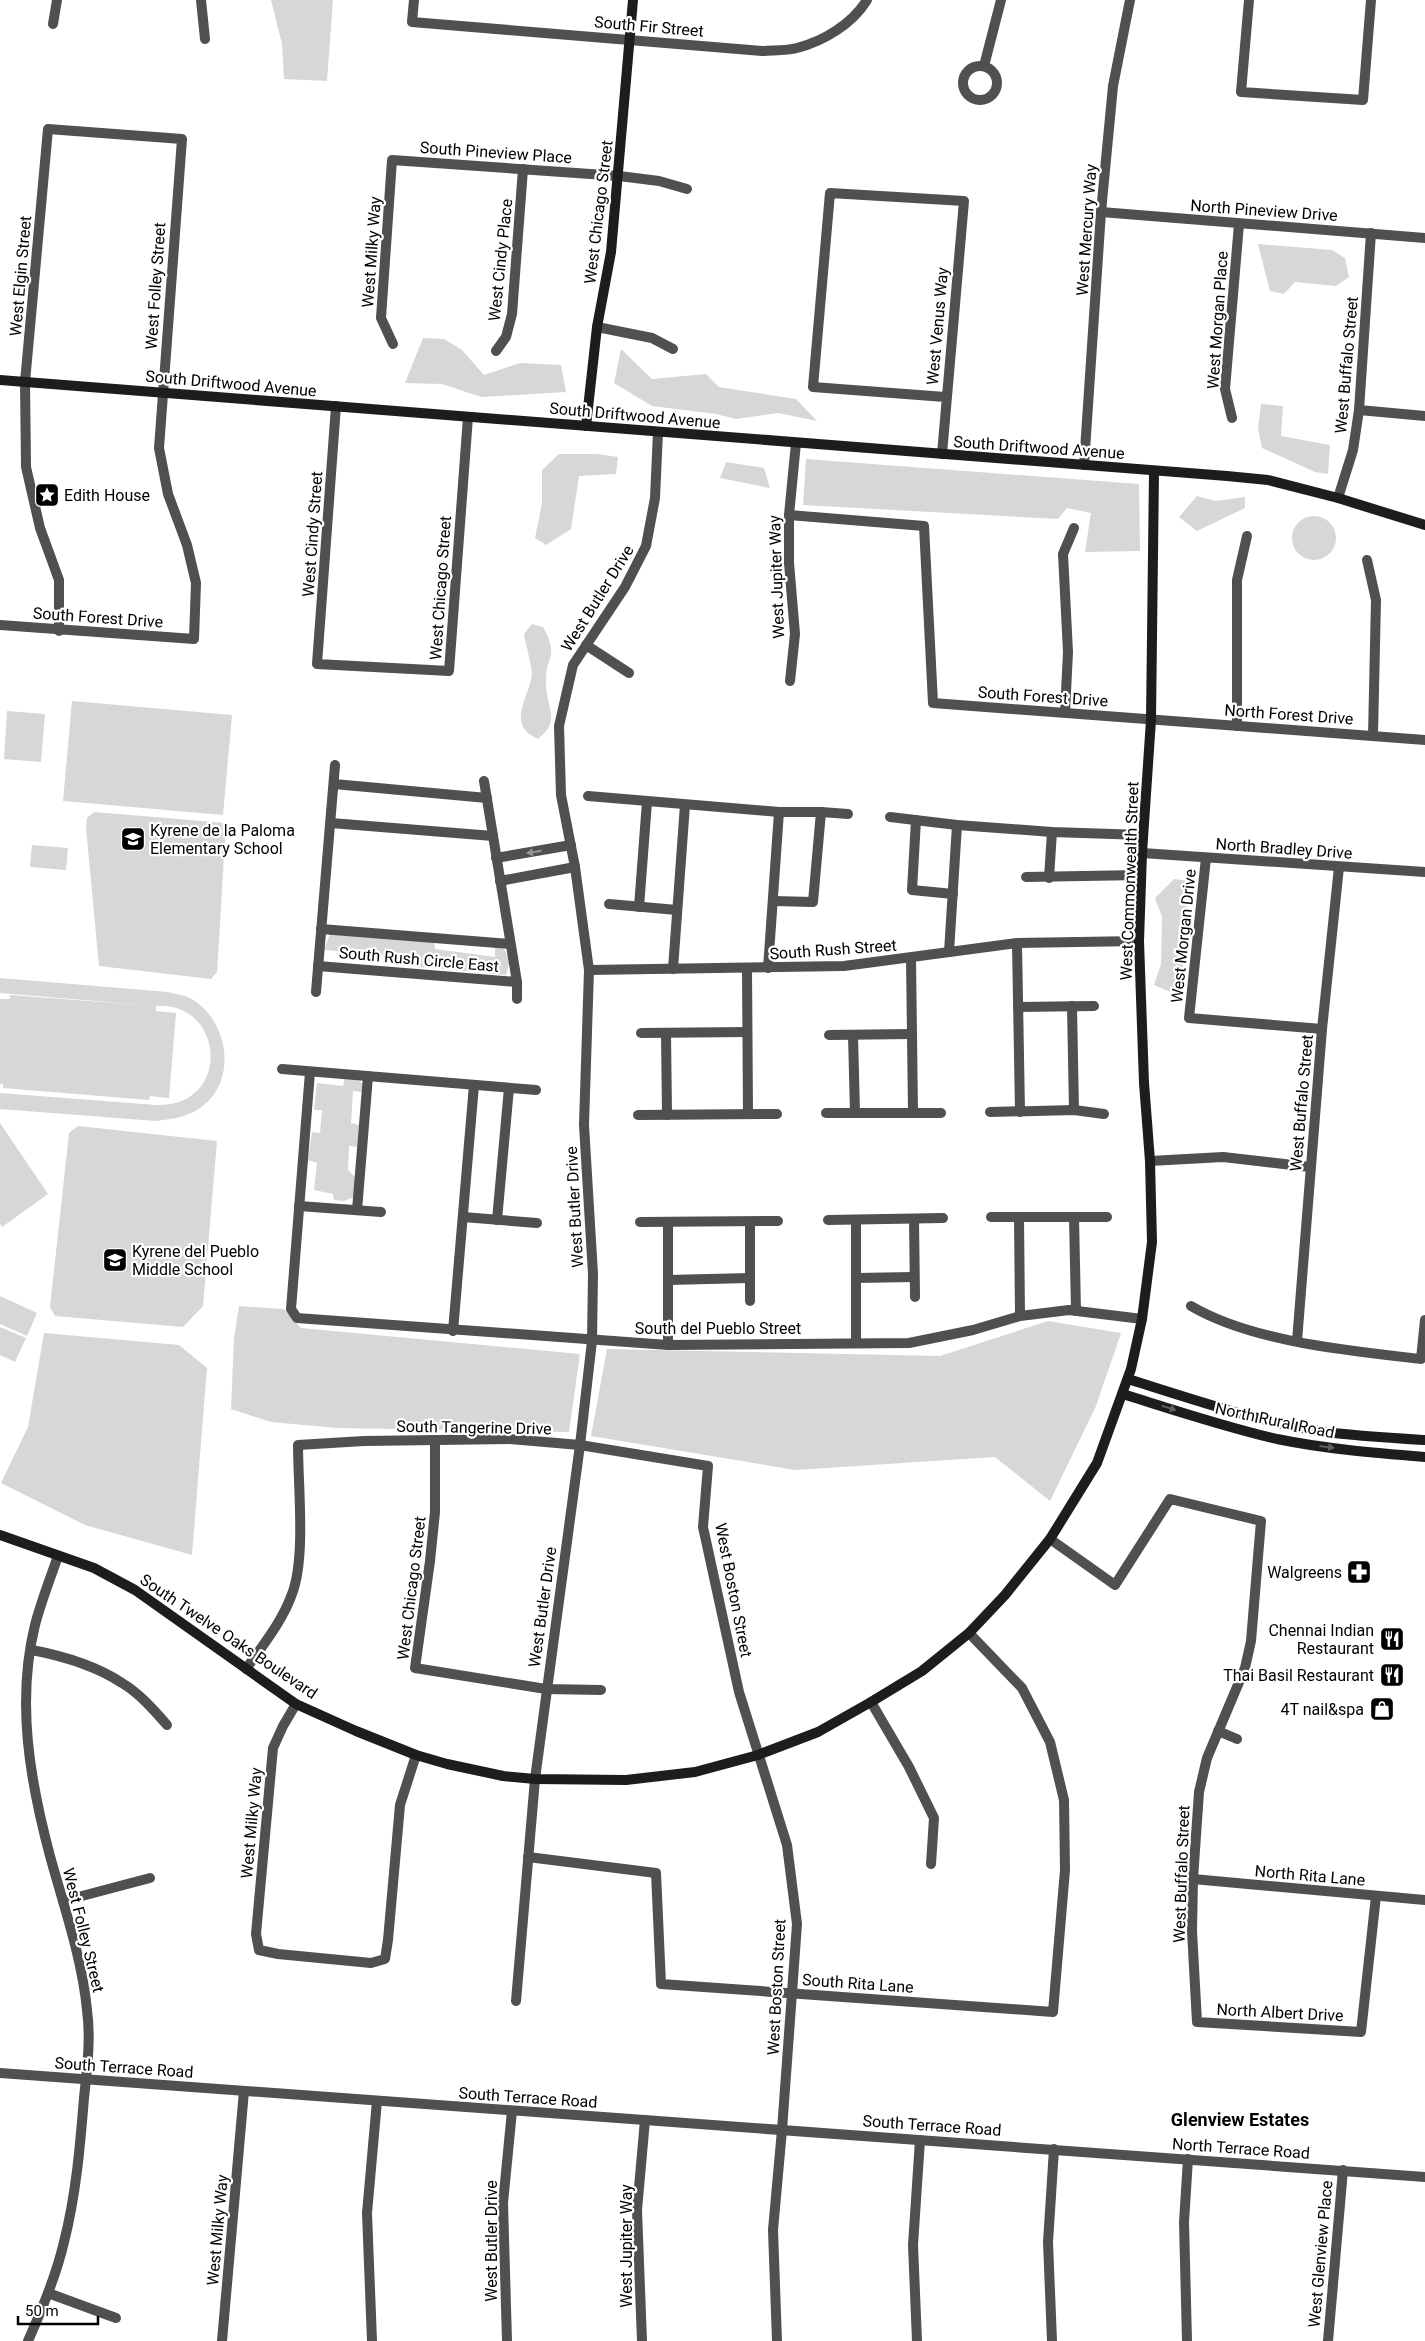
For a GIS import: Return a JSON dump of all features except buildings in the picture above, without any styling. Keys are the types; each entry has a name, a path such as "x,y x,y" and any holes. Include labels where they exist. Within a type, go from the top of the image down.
{"street":[{"path":"53,24 57,0"},
{"path":"202,0 205,39"},
{"name":"South Fir Street","path":"414,0 412,22 762,51 797,48 825,37 847,24 867,0"},
{"name":"West Chicago Street","path":"586,426 597,327 611,252 633,0"},
{"path":"984,66 1002,0"},
{"name":"West Mercury Way","path":"1084,465 1101,212 1113,86 1130,0"},
{"path":"1249,0 1241,92 1363,100 1371,0"},
{"name":"West Elgin Street","path":"59,630 59,580 40,528 26,468 25,382 48,129 182,139"},
{"name":"West Folley Street","path":"182,139 159,448 168,494 187,545 196,583 194,639"},
{"name":"South Pineview Place","path":"392,160 619,176 659,181 687,189"},
{"name":"West Milky Way","path":"392,160 381,318 393,344"},
{"name":"West Cindy Place","path":"496,351 506,337 512,314 523,169"},
{"name":"West Venus Way","path":"942,454 945,397 964,201 830,193 813,387 945,397"},
{"name":"North Pineview Drive","path":"1101,212 1425,238"},
{"name":"West Morgan Place","path":"1232,418 1225,389 1238,224"},
{"name":"West Buffalo Street","path":"1338,498 1353,450 1360,410 1371,233"},
{"path":"597,327 652,338 673,349"},
{"name":"South Driftwood Avenue","path":"0,380 1268,480 1338,498 1425,525"},
{"name":"West Cindy Street","path":"336,406 317,664 449,671"},
{"path":"1360,410 1425,416"},
{"name":"West Chicago Street","path":"449,671 468,417"},
{"name":"West Butler Drive","path":"516,2001 535,1779 580,1445 592,1341 592,1274 584,1126 589,970 571,845 561,795 559,726 573,665 625,587 646,546 654,498 658,432"},
{"name":"West Jupiter Way","path":"790,681 795,634 789,563 789,515 796,443"},
{"name":"West Commonwealth Street","path":"1128,1379 1142,1319 1152,1242 1139,941 1142,853 1151,720 1154,471"},
{"name":"South Forest Drive","path":"789,515 924,526 933,703 1151,720"},
{"path":"1066,712 1068,652 1062,554 1074,528"},
{"path":"1237,726 1237,580 1247,536"},
{"path":"1367,560 1376,600 1373,735"},
{"name":"South Forest Drive","path":"0,625 194,639"},
{"path":"586,645 629,673"},
{"name":"North Forest Drive","path":"1151,720 1425,740"},
{"name":"South Rush Circle East","path":"316,992 335,765"},
{"name":"South Rush Circle East","path":"484,781 517,982 517,999"},
{"path":"334,784 487,798"},
{"path":"588,796 779,812 848,814"},
{"path":"640,907 647,802"},
{"path":"673,969 685,805"},
{"path":"768,968 779,812"},
{"path":"773,901 813,902 821,812"},
{"path":"890,817 957,825 1052,832 1143,835"},
{"path":"916,820 912,890 953,894"},
{"path":"331,823 493,836"},
{"path":"949,952 957,825"},
{"path":"1049,878 1052,832"},
{"path":"496,858 571,845"},
{"name":"North Bradley Drive","path":"1142,853 1425,872"},
{"name":"West Morgan Drive","path":"1206,858 1188,1018 1322,1029"},
{"name":"West Buffalo Street","path":"1297,1341 1322,1029 1339,867"},
{"path":"500,881 574,868"},
{"path":"1026,877 1141,876"},
{"path":"609,904 677,910"},
{"name":"South Rush Circle East","path":"322,928 510,944"},
{"name":"South Rush Street","path":"589,970 844,966 1016,943 1139,941"},
{"path":"1016,943 1020,1112"},
{"path":"911,958 913,1112"},
{"name":"South Rush Circle East","path":"318,966 517,982"},
{"path":"747,968 748,1114"},
{"path":"1072,1006 1074,1110"},
{"path":"1018,1007 1094,1006"},
{"path":"641,1033 747,1032"},
{"path":"666,1033 667,1115"},
{"path":"829,1035 912,1034"},
{"path":"853,1035 854,1112"},
{"path":"282,1069 536,1090"},
{"path":"310,1072 299,1206 382,1212"},
{"path":"357,1210 368,1076"},
{"path":"453,1331 474,1085"},
{"path":"497,1220 509,1088"},
{"path":"990,1112 1074,1110 1104,1114"},
{"path":"826,1114 854,1112 942,1113"},
{"path":"638,1115 777,1114"},
{"path":"1150,1161 1223,1157 1310,1167"},
{"name":"South del Pueblo Street","path":"299,1206 291,1310 293,1315 302,1320 668,1345 909,1342 932,1340 1041,1312 1076,1311 1142,1319"},
{"path":"462,1217 537,1223"},
{"path":"991,1217 1107,1217"},
{"path":"1074,1217 1076,1311"},
{"path":"828,1220 943,1218"},
{"path":"1020,1218 1020,1316"},
{"path":"914,1219 915,1297"},
{"path":"856,1220 856,1343"},
{"path":"640,1222 778,1221"},
{"path":"668,1222 668,1345"},
{"path":"750,1222 750,1301"},
{"path":"856,1278 914,1277"},
{"path":"668,1280 750,1278"},
{"path":"1191,1306 1232,1325 1297,1341 1421,1359 1425,1320"},
{"name":"South Twelve Oaks Boulevard","path":"0,1535 94,1568 135,1590 296,1704 356,1732 416,1755 455,1766 504,1776 535,1779 626,1780 695,1772 758,1755 818,1732 922,1671 969,1633 1005,1595 1050,1539 1097,1463 1128,1379"},
{"name":"North Rural Road","path":"1128,1379 1263,1419 1321,1431 1425,1440"},
{"name":"North Rural Road","path":"1123,1394 1226,1426 1278,1439 1354,1451 1425,1457"},
{"path":"1354,1451 1356,1435"},
{"name":"South Tangerine Drive","path":"246,1669 280,1622 293,1593 299,1564 298,1446 364,1441 510,1439 580,1445 708,1466"},
{"name":"West Chicago Street","path":"435,1440 432,1542 414,1668 546,1689"},
{"name":"West Boston Street","path":"708,1466 703,1528 739,1692 787,1845 797,1924 773,2230 777,2341"},
{"name":"West Buffalo Street","path":"1050,1539 1115,1585 1170,1499 1261,1521 1251,1641 1245,1668 1207,1758 1199,1792 1193,1879 1192,1932 1197,2022"},
{"name":"West Folley Street","path":"28,2341 48,2293 64,2242 80,2152 86,2080 88,2012 84,1984 30,1772 26,1702 35,1626 58,1556"},
{"name":"South Rita Lane","path":"528,1857 656,1873 661,1984 1053,2012 1065,1870 1064,1800 1050,1742 1022,1688 969,1633"},
{"path":"32,1650 69,1658 122,1682 149,1705 167,1725"},
{"path":"546,1689 601,1690"},
{"path":"871,1702 909,1767 934,1818 931,1864"},
{"name":"West Milky Way","path":"296,1704 273,1748 256,1934 259,1950 278,1954 371,1963 385,1959 400,1805 416,1755"},
{"path":"1218,1731 1237,1739"},
{"path":"63,1901 150,1878"},
{"name":"North Rita Lane","path":"1193,1879 1425,1900"},
{"name":"North Albert Drive","path":"1197,2022 1361,2032 1376,1896"},
{"name":"South Terrace Road","path":"0,2073 1054,2149"},
{"name":"West Milky Way","path":"222,2341 244,2092"},
{"path":"372,2341 367,2213 377,2101"},
{"name":"West Butler Drive","path":"507,2341 502,2202 512,2111"},
{"name":"West Jupiter Way","path":"642,2341 637,2210 645,2120"},
{"path":"917,2341 913,2245 920,2140"},
{"path":"1052,2341 1048,2242 1054,2149"},
{"name":"North Terrace Road","path":"1054,2149 1425,2177"},
{"path":"1188,2159 1184,2222 1188,2341"},
{"name":"West Glenview Place","path":"1328,2341 1342,2170"},
{"path":"48,2293 116,2318"}],"shaded area":[{"path":"271,0 333,0 327,81 284,79 282,44"},
{"path":"1258,244 1332,250 1345,258 1349,277 1336,286 1295,282 1284,294 1270,291"},
{"path":"423,338 444,339 462,350 484,375 520,363 561,365 566,392 481,397 442,384 405,383"},
{"path":"621,349 652,379 706,374 719,387 796,399 817,421 778,413 736,419 716,414 652,406 614,383"},
{"path":"1261,404 1283,406 1281,436 1330,445 1328,474 1315,472 1262,448 1258,429"},
{"path":"559,454 597,454 618,457 616,474 579,476 571,529 546,545 535,538 542,503 542,470"},
{"path":"806,459 1139,484 1140,551 1085,552 1091,513 1067,508 1058,519 803,505"},
{"path":"726,462 764,468 770,488 720,478"},
{"path":"1197,496 1215,501 1245,497 1245,508 1197,531 1179,517"},
{"path":"1314,516 1326,520 1332,526 1336,538 1332,550 1326,556 1314,560 1302,556 1296,550 1292,538 1296,526 1302,520"},
{"path":"532,624 543,627 548,637 551,651 546,683 551,720 545,732 538,739 528,733 521,719 532,675 524,634"},
{"path":"72,701 232,715 223,815 63,801"},
{"path":"7,711 45,714 41,762 4,759"},
{"path":"94,812 226,823 217,972 211,979 99,966 86,828 87,818"},
{"path":"32,845 68,848 66,870 30,867"},
{"path":"1174,879 1188,881 1182,984 1173,993 1154,985 1161,964 1162,917 1155,898"},
{"path":"331,931 434,942 435,949 495,957 495,947 504,949 510,960 506,975 397,965 398,956 324,950"},
{"path":"0,978 168,992 190,998 204,1008 214,1021 221,1037 224,1069 219,1085 210,1099 192,1113 172,1119 156,1121 0,1109 0,1093 156,1105 175,1103 186,1099 198,1090 206,1078 210,1064 210,1050 207,1036 200,1024 189,1014 174,1007 156,1006 156,1011 176,1013 169,1098 150,1096 149,1100 3,1088 3,1084 0,1084 0,999 10,999 10,995 154,1006 0,993"},
{"path":"345,1077 357,1078 364,1086 361,1092 353,1091 351,1123 359,1125 357,1147 349,1146 348,1170 355,1177 354,1197 344,1201 334,1200 333,1194 314,1190 317,1163 308,1160 312,1132 320,1133 322,1110 314,1110 317,1083 343,1086"},
{"path":"0,1123 48,1194 2,1227 0,1224"},
{"path":"78,1126 217,1141 203,1306 183,1327 55,1316 50,1307 69,1133"},
{"path":"0,1296 37,1313 27,1336 0,1324"},
{"path":"239,1306 284,1309 301,1328 580,1354 569,1432 337,1428 271,1422 231,1409 234,1338"},
{"path":"1048,1321 1121,1333 1096,1406 1050,1501 995,1457 795,1470 591,1436 607,1349 940,1356"},
{"path":"0,1327 26,1338 15,1362 0,1355"},
{"path":"44,1333 179,1345 207,1368 192,1555 85,1525 1,1483 28,1427"}],"place":[{"name":"Edith House","path":"47,495"},
{"name":"Kyrene de la Paloma Elementary School","path":"133,839"},
{"name":"Kyrene del Pueblo Middle School","path":"115,1260"},
{"name":"Walgreens","path":"1359,1572"},
{"name":"Chennai Indian Restaurant","path":"1392,1639"},
{"name":"Thai Basil Restaurant","path":"1392,1675"},
{"name":"4T nail&spa","path":"1382,1709"}],"district":[{"name":"Glenview Estates","path":"1240,2120"}]}
